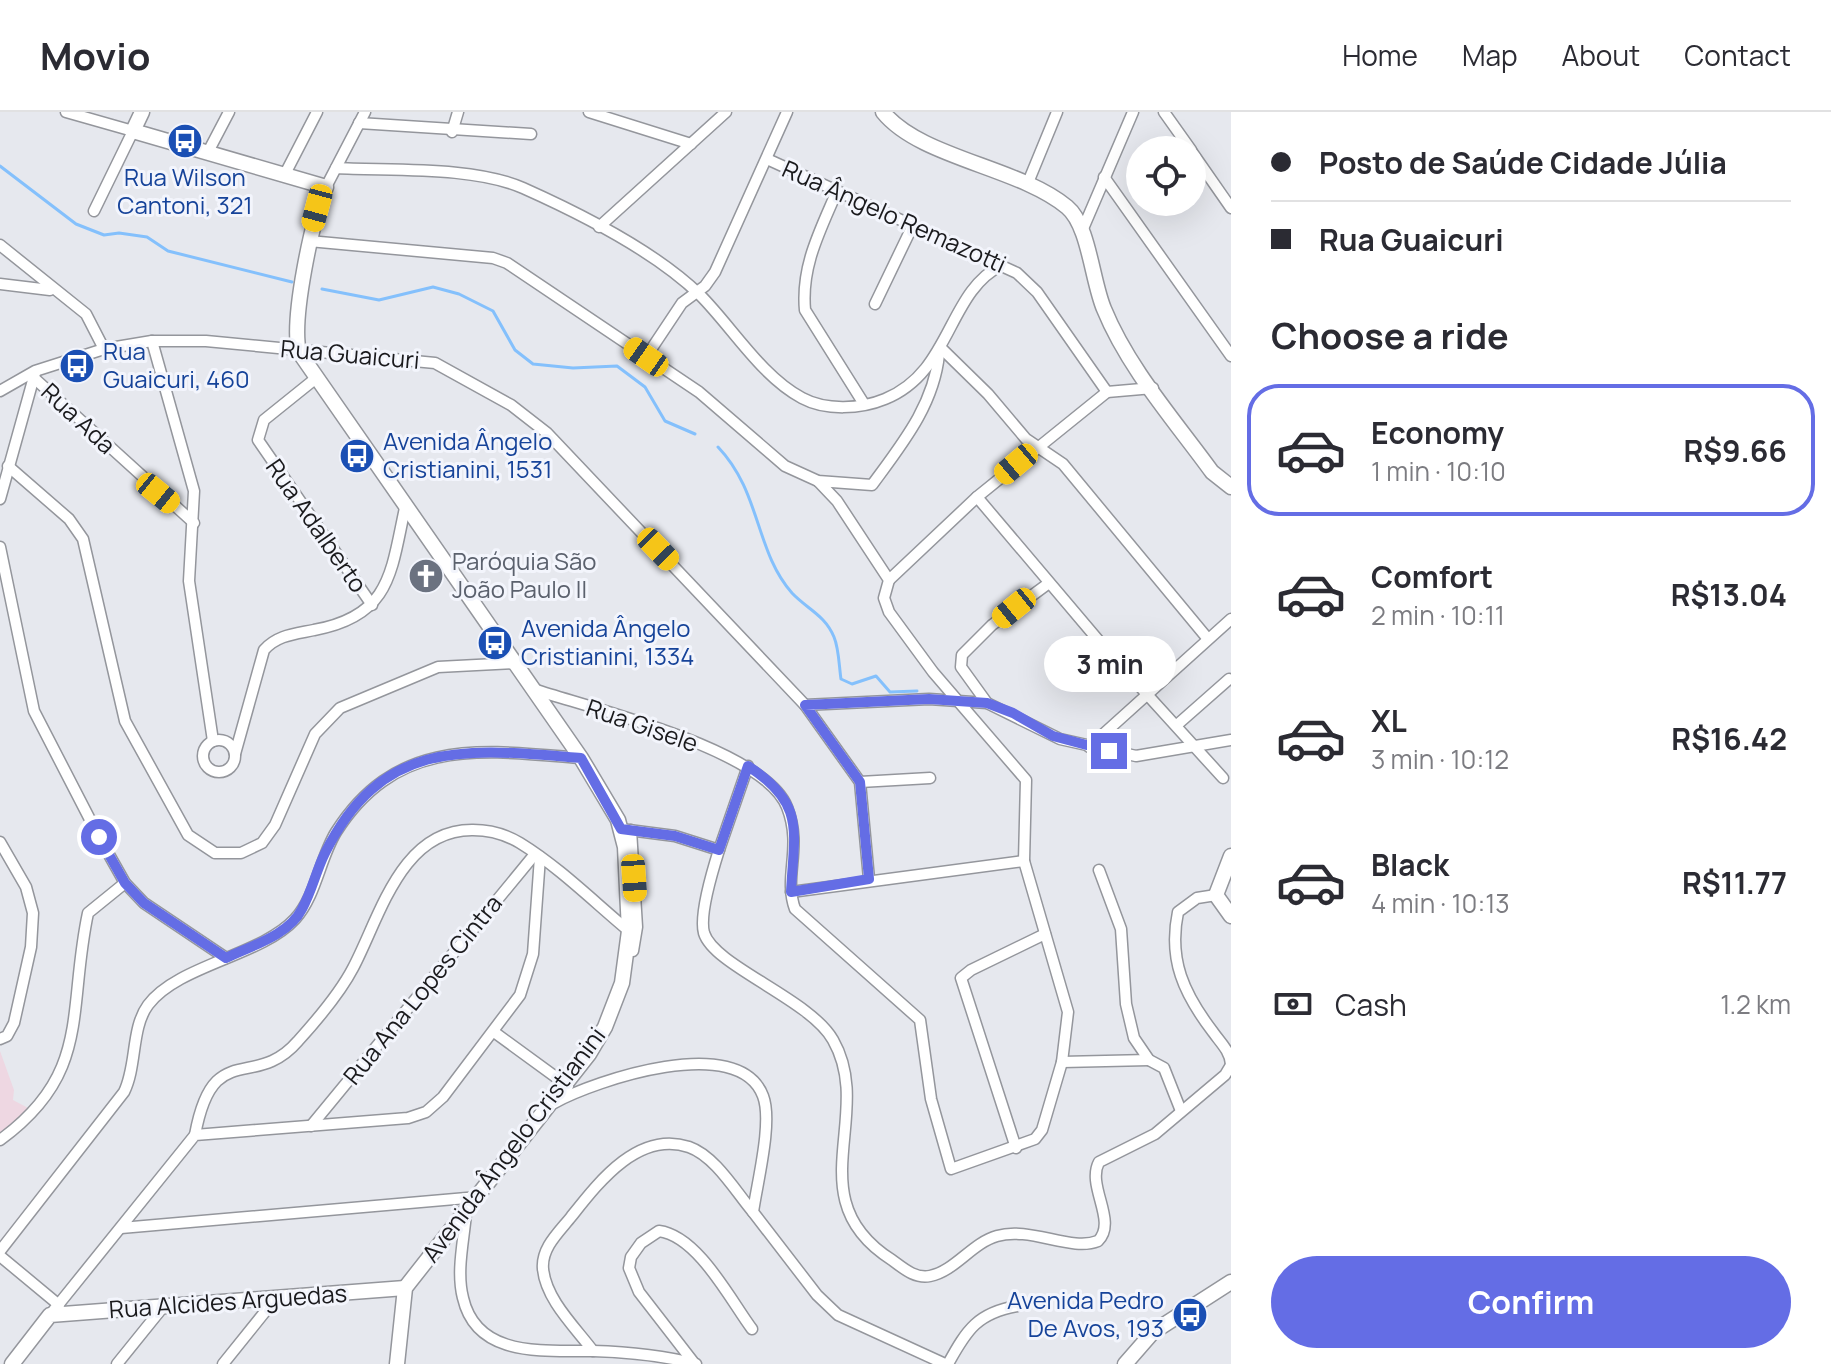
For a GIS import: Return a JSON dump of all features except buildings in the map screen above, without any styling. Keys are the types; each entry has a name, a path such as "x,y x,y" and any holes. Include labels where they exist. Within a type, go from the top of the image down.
{"street":[{"path":"66,112 326,187"},
{"path":"94,211 142,112"},
{"path":"208,152 229,112"},
{"path":"285,174 317,112"},
{"path":"299,352 296,331 309,241 326,187 365,112"},
{"path":"452,132 458,112"},
{"path":"589,112 691,144"},
{"path":"599,227 726,112"},
{"path":"646,357 682,303 715,272 787,112"},
{"path":"1027,185 1057,112"},
{"path":"1082,231 1133,112"},
{"path":"1164,112 1181,136"},
{"path":"884,113 905,132 1027,185 1066,206 1082,231 1094,284 1108,318 1212,472 1231,487"},
{"path":"359,123 452,132 531,134"},
{"name":"Rua Ângelo Remazotti","path":"767,159 1002,265 1027,281 1107,392"},
{"path":"336,168 456,175 511,183 599,227 697,292 795,394 817,404 864,404 898,393 940,351"},
{"path":"1206,172 1231,208"},
{"path":"1104,177 1231,356"},
{"path":"837,191 809,258 803,293 805,310 864,404"},
{"path":"875,304 913,225"},
{"path":"309,241 493,258 522,272 699,392 785,466 818,481 872,485 927,403 940,351 974,285 1002,265"},
{"path":"0,245 52,290 86,314 104,349"},
{"path":"0,284 52,290"},
{"path":"152,341 192,480 194,523 189,581 213,741"},
{"name":"Rua Guaicuri","path":"0,391 104,349 152,341 206,341 435,363 511,405 547,433 805,705 860,782"},
{"path":"940,351 1036,447 1063,464 1208,639"},
{"name":"Avenida Ângelo Cristianini","path":"299,352 405,508 536,690 626,829 629,931 622,983 613,1009 589,1054 405,1288"},
{"path":"0,499 34,375"},
{"name":"Rua Ada","path":"34,375 194,523"},
{"name":"Rua Adalberto","path":"315,379 264,420 258,440 372,605"},
{"path":"1024,861 869,879 791,892 795,909 806,922 920,1020 931,1099 951,1169 1016,1148 1035,1139 1042,1130 1069,1027 1067,1000 1024,861 1026,780 955,699 884,604 889,580 977,497 1107,392 1153,388"},
{"path":"8,466 69,519 83,539 125,721 188,835 215,853 241,853 255,848 269,835 308,746 324,722 340,708 438,667 473,662 516,663"},
{"path":"818,481 837,501 889,580"},
{"path":"977,497 1049,583 1223,778"},
{"path":"213,741 203,751 208,769 217,773 226,771 233,764 249,714 258,660 270,643 337,623 372,605 387,586 405,508"},
{"path":"0,547 34,711 125,883 144,903 226,958"},
{"path":"987,703 961,667 962,655 992,625 1049,583"},
{"path":"1089,747 1231,619"},
{"path":"1178,724 1229,679"},
{"name":"Rua Gisele","path":"536,690 671,735 748,766 777,787 793,823 796,842 791,892"},
{"path":"805,705 955,699 987,703 1013,713 1045,733 1089,747 1136,756 1231,740"},
{"path":"213,741 230,744 235,754"},
{"path":"55,1310 0,1253 124,1092 133,1069 148,1006 167,989 266,939 297,917 336,831 370,789 396,771 451,753 501,752 581,758"},
{"path":"748,766 719,850 703,922 705,935 724,955 815,1017 834,1042 847,1075 840,1179 845,1203 870,1244 913,1274 939,1273 981,1242 1006,1234 1082,1243 1098,1241 1105,1228 1097,1166 1155,1134 1225,1075 1231,1064 1227,1052 1186,994 1176,960 1178,912 1197,898 1216,895"},
{"path":"869,879 860,782 930,778"},
{"path":"582,1088 581,1076 606,1038 623,996 637,927 626,829 675,836 719,850"},
{"path":"12,1364 195,1135 203,1101 214,1082 283,1055 299,1041 353,969 393,886 426,845 450,832 489,830 519,842 629,931"},
{"path":"0,842 26,887 33,927 14,1023 7,1036 0,1039"},
{"path":"195,1135 420,1115 443,1097 510,1012 527,978 537,924 537,856"},
{"name":"Rua Ana Lopes Cintra","path":"311,1126 537,856"},
{"path":"1216,895 1231,856"},
{"path":"1099,870 1121,929 1130,1025 1134,1038 1149,1060 1164,1068 1181,1111"},
{"path":"0,1140 47,1099 62,1072 74,1022 88,913 125,883"},
{"path":"1216,895 1231,916"},
{"path":"1016,1148 963,989 964,974 1045,934"},
{"path":"494,1032 565,1085 582,1088"},
{"path":"1062,1062 1149,1060"},
{"path":"549,1105 582,1088 692,1064 725,1065 745,1072 762,1094 766,1113 753,1212"},
{"path":"593,1351 552,1295 543,1265 550,1244 607,1174 647,1150 686,1146 710,1162 807,1283 838,1315 947,1364 979,1319 994,1310 1017,1306"},
{"path":"121,1228 478,1197"},
{"path":"466,1213 462,1296 471,1319 498,1342 520,1350 593,1351 695,1363"},
{"path":"695,1363 632,1278 631,1257 650,1236 659,1231 679,1238 738,1304 752,1329"},
{"path":"1144,1364 1128,1359 1153,1332 1231,1282"},
{"path":"397,1364 405,1288"},
{"name":"Rua Alcides Arguedas","path":"55,1310 163,1307 405,1288"},
{"path":"223,1364 276,1298"},
{"path":"117,1364 163,1307"}],"shaded area":[{"path":"0,1051 14,1090 13,1100 30,1109 0,1137"}],"waterway":[{"path":"0,166 76,224 104,235 119,233 147,237 168,251 292,282"},
{"path":"322,289 379,300 433,287 459,294 493,311 515,350 533,364 573,368 617,366 645,387 665,421 695,434"},
{"path":"718,447 742,483 780,577 792,593 830,629 837,647 841,679 852,684 876,676 890,692 917,691"}],"place":[{"name":"Rua Wilson Cantoni, 321","path":"185,141"},
{"name":"Rua Guaicuri, 460","path":"77,366"},
{"name":"Avenida Ângelo Cristianini, 1531","path":"357,456"},
{"name":"Paróquia São João Paulo II","path":"426,576"},
{"name":"Avenida Ângelo Cristianini, 1334","path":"495,643"},
{"name":"Avenida Pedro De Avos, 193","path":"1190,1315"}],"route":[{"path":"99,837 135,895 226,958 290,924 302,910 336,831 355,807 370,789 396,771 425,759 451,753 501,752 581,758 605,795 621,829 675,836 719,850 748,766 781,792 793,823 796,842 791,892 869,879 860,782 805,705 929,699 987,703 1013,713 1045,733 1109,751"}]}
